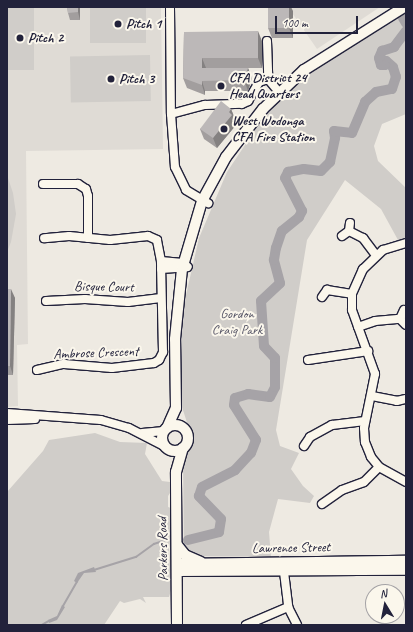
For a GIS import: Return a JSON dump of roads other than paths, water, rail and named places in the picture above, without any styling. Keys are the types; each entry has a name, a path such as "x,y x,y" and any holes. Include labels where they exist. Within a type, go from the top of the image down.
{"main road":[{"path":"176,408 166,429 163,441 167,448 176,451 183,448 188,438 176,408 175,339 178,298 184,267 205,202 263,109 279,92 304,70 339,46 404,7"},
{"path":"166,429 176,425 184,428"},
{"name":"Parkers Road","path":"167,448 176,472"},
{"name":"Parkers Road","path":"177,625 176,472 183,448"},
{"path":"176,545 185,555 207,568"},
{"name":"Lawrence Street","path":"207,568 282,562 406,561"},
{"path":"282,562 284,572"},
{"name":"Lawrence Street","path":"177,568 284,572 406,570"},
{"path":"177,591 188,576 207,568"}],"street":[{"path":"170,7 172,152 177,174 186,190 205,202"},
{"path":"267,41 268,79 279,92"},
{"path":"171,114 205,105 242,104 248,101 259,82 268,79"},
{"path":"43,184 54,180 78,184 86,189 88,196 88,238"},
{"path":"342,236 349,231 350,223"},
{"path":"349,231 363,238 376,255"},
{"name":"Ambrose Crescent","path":"37,370 64,364 112,368 157,362 162,352 161,265 159,242 151,236 110,240 88,238 44,238"},
{"path":"406,243 391,246 376,255 362,269 352,294 352,310 375,374 372,396 365,420 365,442 370,456 379,467 406,482"},
{"path":"161,265 184,267"},
{"path":"324,290 352,294"},
{"name":"Bisque Court","path":"46,301 85,299 128,302 161,298"},
{"path":"400,319 404,310"},
{"path":"358,327 375,321 400,319"},
{"path":"400,319 406,326"},
{"path":"308,360 368,351"},
{"path":"372,396 397,401 406,399"},
{"path":"7,413 101,420 141,433 150,434 166,429"},
{"path":"7,420 61,417"},
{"path":"304,446 310,437 332,425 365,420"},
{"path":"141,433 167,448"},
{"path":"322,504 342,490 364,482 379,467"},
{"path":"284,572 288,607 297,625"},
{"path":"246,625 288,607"}],"waterway":[{"path":"403,18 406,23"},
{"path":"188,540 219,532 221,519 199,496 202,487 235,470 251,453 256,440 234,405 235,398 248,394 270,397 275,387 275,358 264,346 261,301 280,283 274,260 276,248 282,231 299,217 302,211 285,178 288,172 304,169 321,171 330,162 335,138 334,131 352,133 365,102 376,92 392,89 396,77 393,67 386,61 385,65 381,65 379,58 382,51 394,47 406,31"},
{"path":"94,570 136,557 154,544 169,539"},
{"path":"63,606 77,582"},
{"path":"42,625 49,621"}],"place":[{"name":"Pitch 1","path":"118,24"},
{"name":"Pitch 2","path":"20,38"},
{"name":"Pitch 3","path":"111,79"},
{"name":"CFA District 24 Head Quarters","path":"221,86"},
{"name":"West Wodonga CFA Fire Station","path":"224,129"}],"park label":[{"name":"Gordon Craig Park","path":"237,322"}]}
